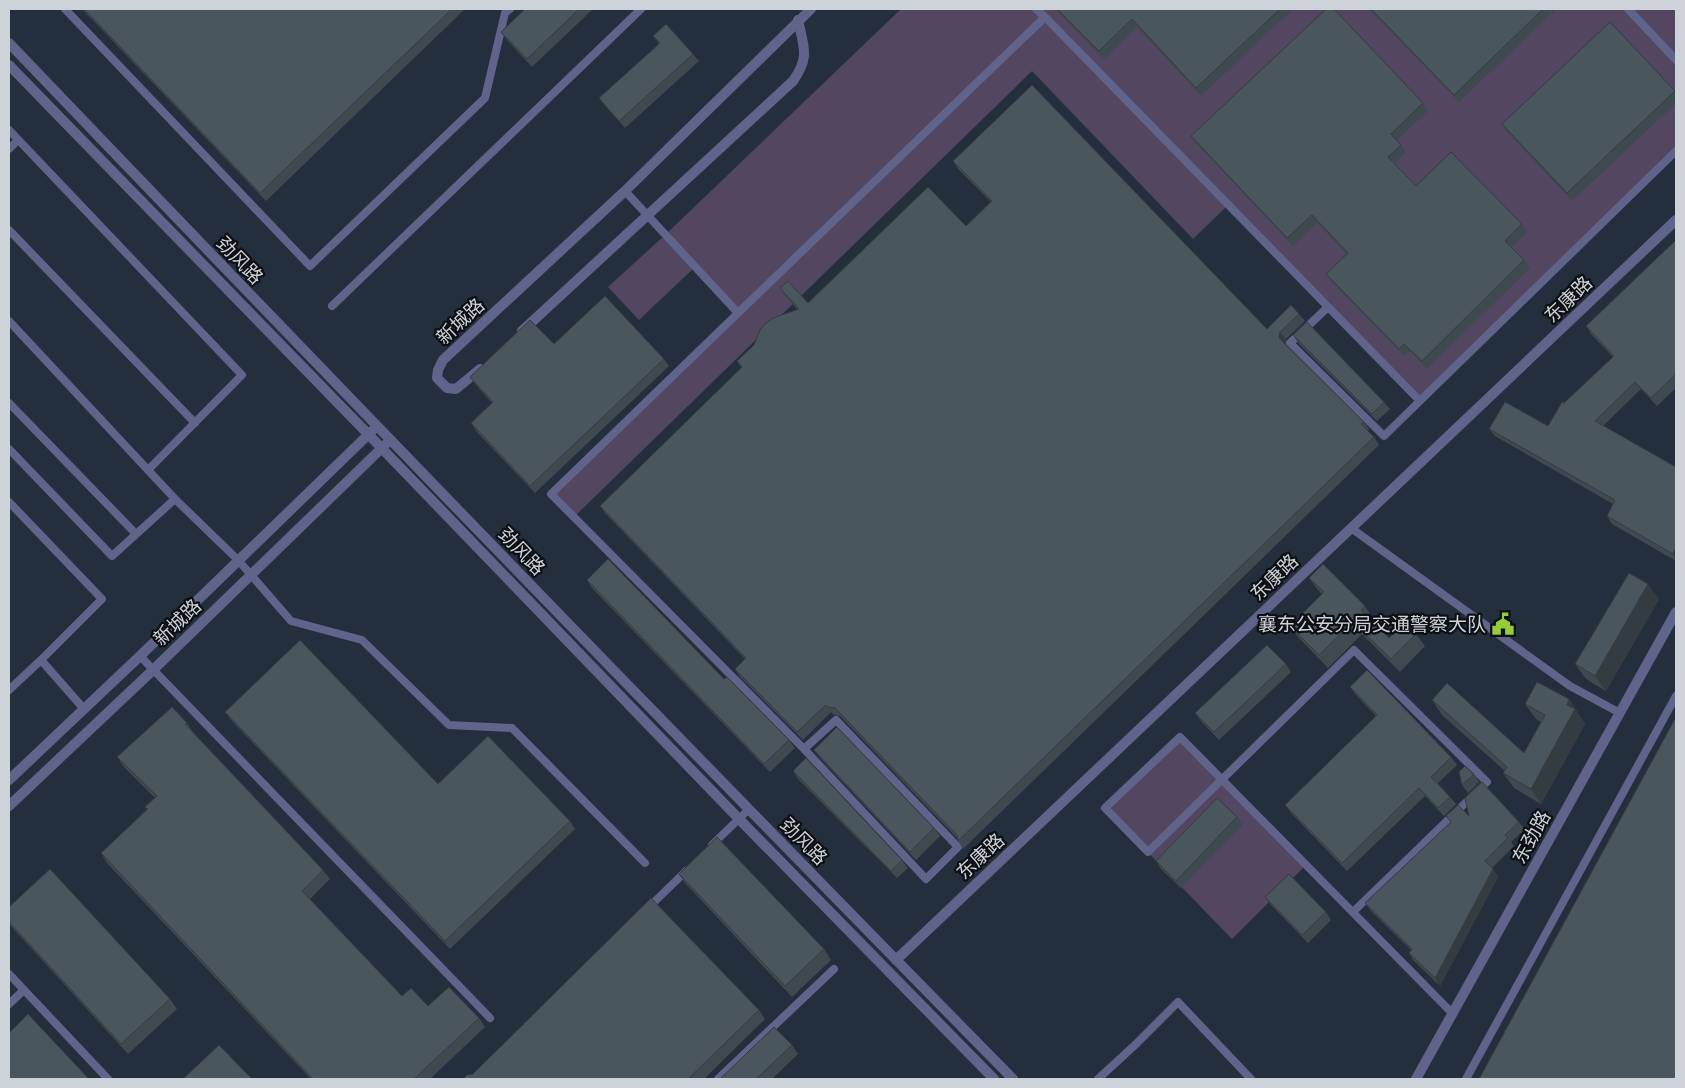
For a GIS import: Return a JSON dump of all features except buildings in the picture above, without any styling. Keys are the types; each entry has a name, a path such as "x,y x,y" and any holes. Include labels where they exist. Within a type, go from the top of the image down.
{"street":[{"name":"新城路","path":"487,362 456,389 447,388 437,378 438,370 443,360 625,191 810,9"},
{"path":"516,336 793,81 801,69 805,54 798,20"},
{"name":"劲风路","path":"9,44 390,441 748,810 1013,1079"},
{"name":"劲风路","path":"9,65 382,448 739,819 994,1079"},
{"name":"东康路","path":"896,960 1676,220"},
{"name":"新城路","path":"9,780 140,656 376,426"},
{"name":"新城路","path":"9,806 390,441"},
{"name":"东劲路","path":"1416,1079 1676,612"}],"lane":[{"path":"65,9 310,266 485,98 505,13 510,9"},
{"path":"332,306 641,9"},
{"path":"1036,9 1419,400"},
{"path":"1628,9 1676,60"},
{"path":"804,749 836,720 958,847 926,878 804,749 551,494 1045,18"},
{"path":"9,130 242,375 148,470"},
{"path":"9,149 18,140"},
{"path":"1328,307 1290,343 1384,436 1676,151"},
{"path":"625,191 738,314"},
{"path":"9,230 195,422"},
{"path":"9,321 175,499 238,560 291,621 362,640 449,725 512,728 645,864"},
{"path":"9,403 136,534"},
{"path":"9,449 112,556 175,499"},
{"path":"9,502 102,599 9,690"},
{"path":"1351,528 1570,686 1620,714"},
{"path":"1353,912 1487,782 1354,650 1222,779 1148,852 1105,808 1180,737 1222,779 1453,1014"},
{"path":"140,656 490,1018"},
{"path":"41,660 84,709"},
{"path":"1466,1079 1676,696"},
{"path":"704,853 748,810"},
{"path":"642,915 690,867"},
{"path":"718,1079 834,969"},
{"path":"9,974 108,1079"},
{"path":"9,1004 24,990"},
{"path":"1098,1079 1136,1045 1178,1002 1251,1079"}],"shaded area":[{"path":"9,9 1676,9 1676,1079 9,1079"},
{"path":"901,9 1676,9 1676,151 1419,400 1228,205 1193,239 1032,71 574,517 551,494 738,314 695,267 639,320 608,287 665,235"},
{"path":"1180,737 1306,865 1232,939 1105,808"}],"place":[{"name":"襄东公安分局交通警察大队","path":"1503,624"}]}
